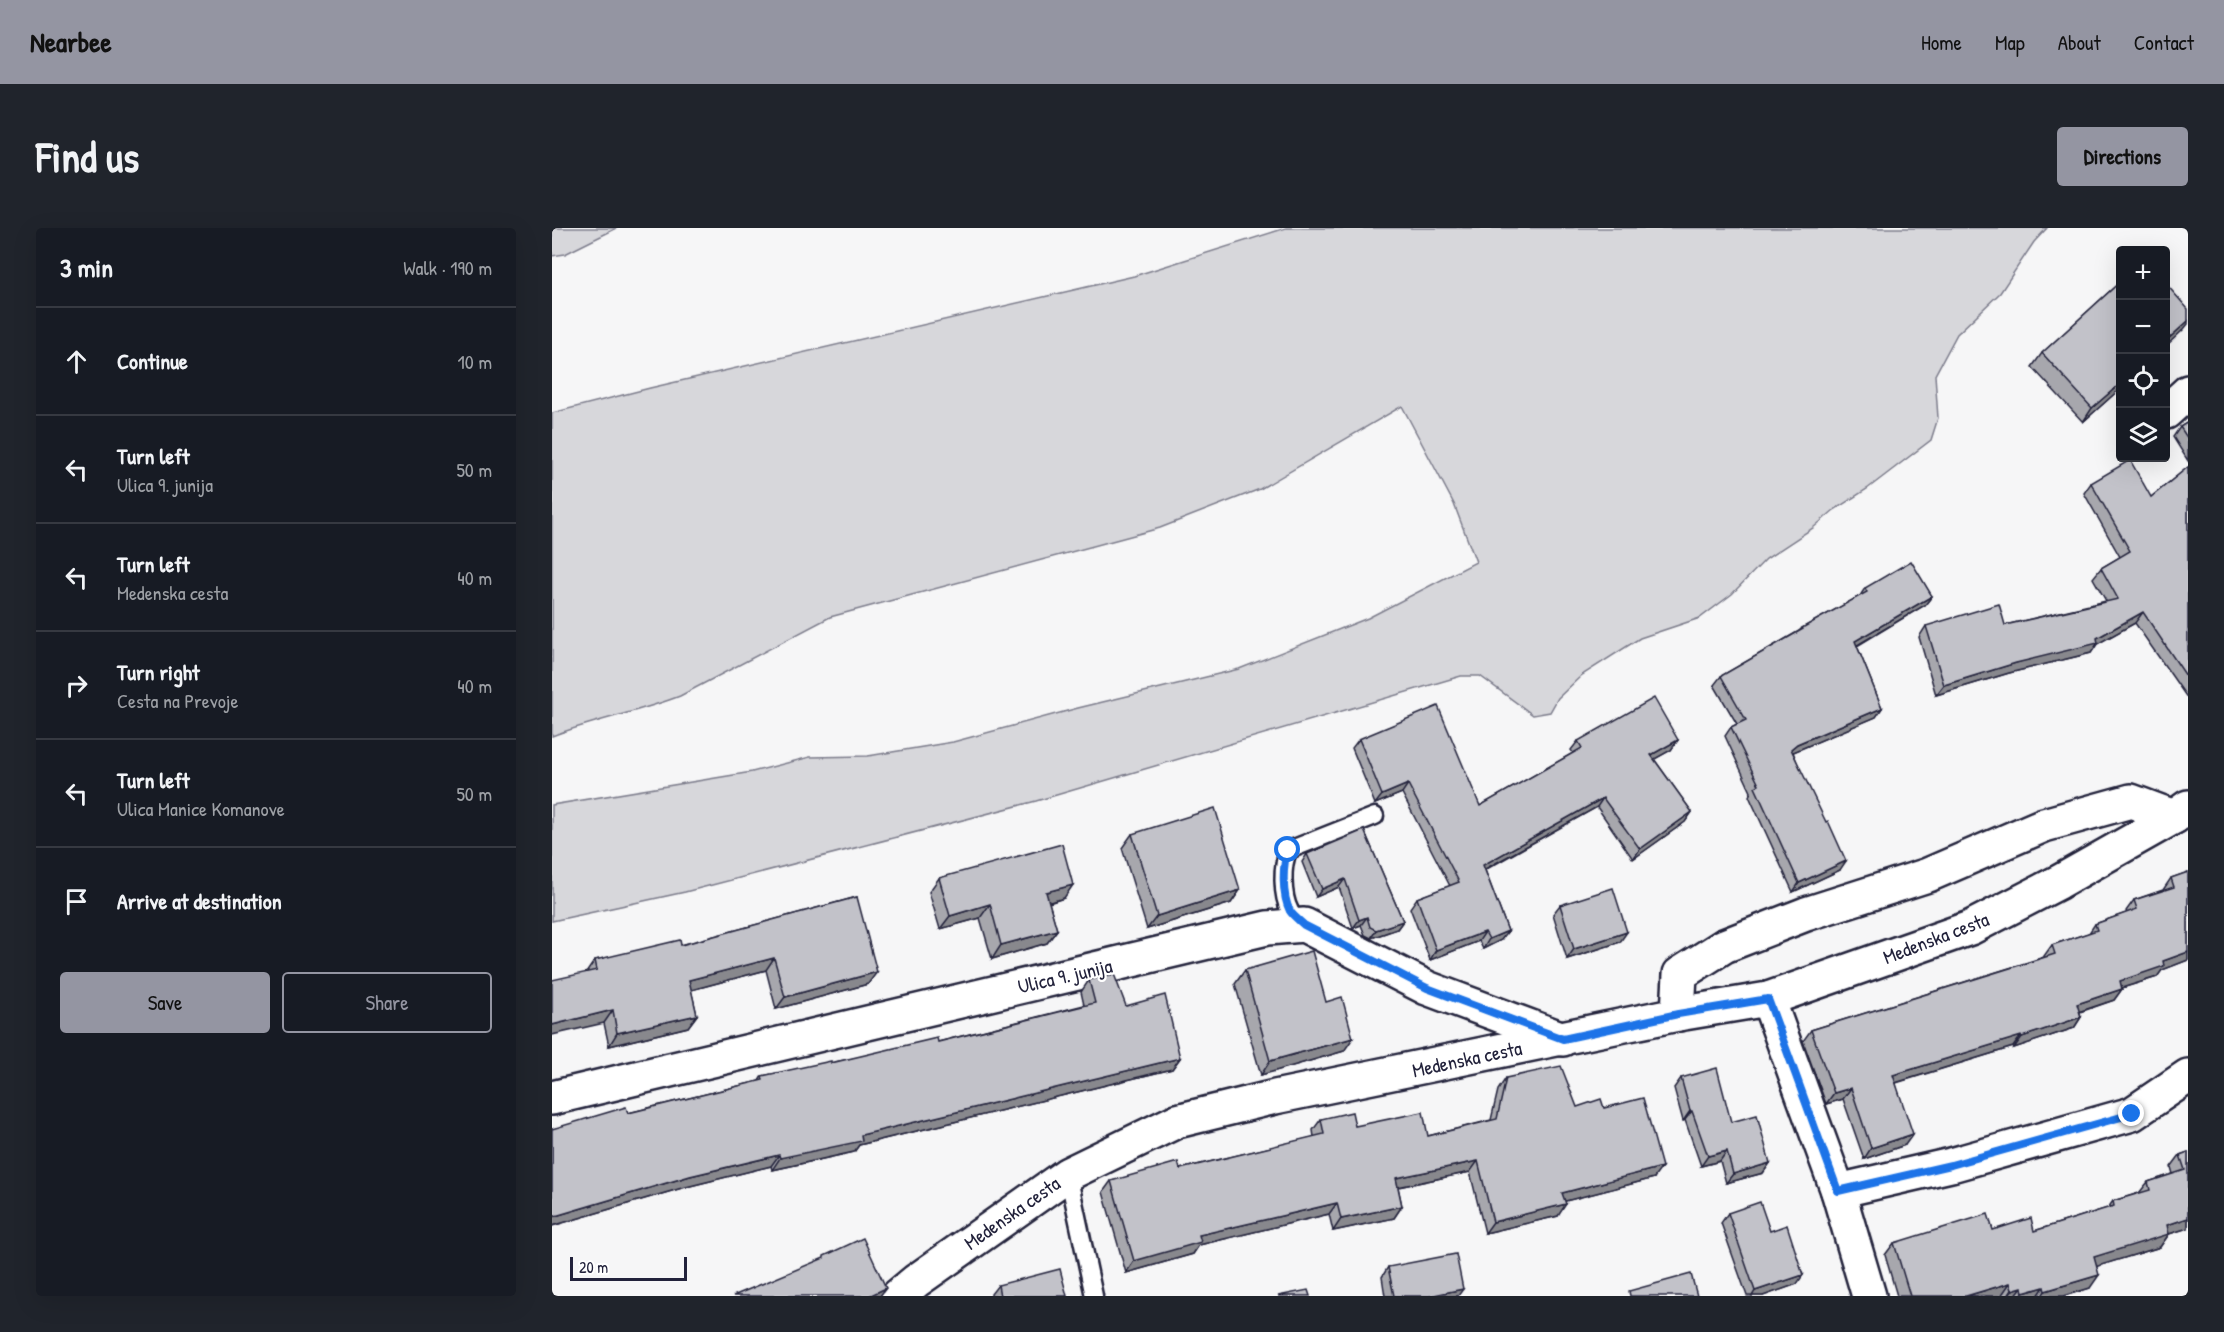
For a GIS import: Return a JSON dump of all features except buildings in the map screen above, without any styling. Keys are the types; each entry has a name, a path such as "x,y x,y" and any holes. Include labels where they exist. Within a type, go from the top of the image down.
{"street":[{"path":"2170,408 2188,392"},
{"path":"1678,1014 1680,974 1724,946 1806,914 1928,875 2044,825 2131,801 2181,812"},
{"name":"Medenska cesta","path":"898,1296 1068,1173 1176,1121 1275,1097 1678,1014 1768,999 1970,928 2059,882 2181,812"},
{"path":"1304,925 1427,988 1563,1039"},
{"name":"Ulica 9. junija","path":"552,1098 1267,928 1304,925"},
{"path":"1768,999 1838,1191 1869,1296"},
{"path":"1838,1191 1951,1165 2132,1114 2188,1076"}],"lane":[{"path":"1304,925 1290,911 1283,880 1283,861 1288,850 1375,816"},
{"path":"1068,1173 1094,1296"}],"shaded area":[{"path":"552,228 617,228 565,254 552,256"},
{"path":"1286,228 2047,228 2034,242 2000,293 1957,334 1935,375 1938,418 1931,440 1867,489 1834,510 1813,528 1766,559 1732,594 1700,618 1640,638 1582,675 1558,698 1550,712 1533,715 1480,676 1461,676 1036,801 685,892 552,921 552,805 752,772 810,757 868,756 953,742 1078,708 1239,669 1368,618 1476,562 1454,504 1402,406 1260,489 1160,528 830,617 680,696 552,736 552,413 650,388 1134,276"}],"route":[{"path":"1288,850 1283,861 1283,880 1290,911 1304,925 1427,988 1563,1039 1678,1014 1768,999 1838,1191 1951,1165 2132,1114"}]}
